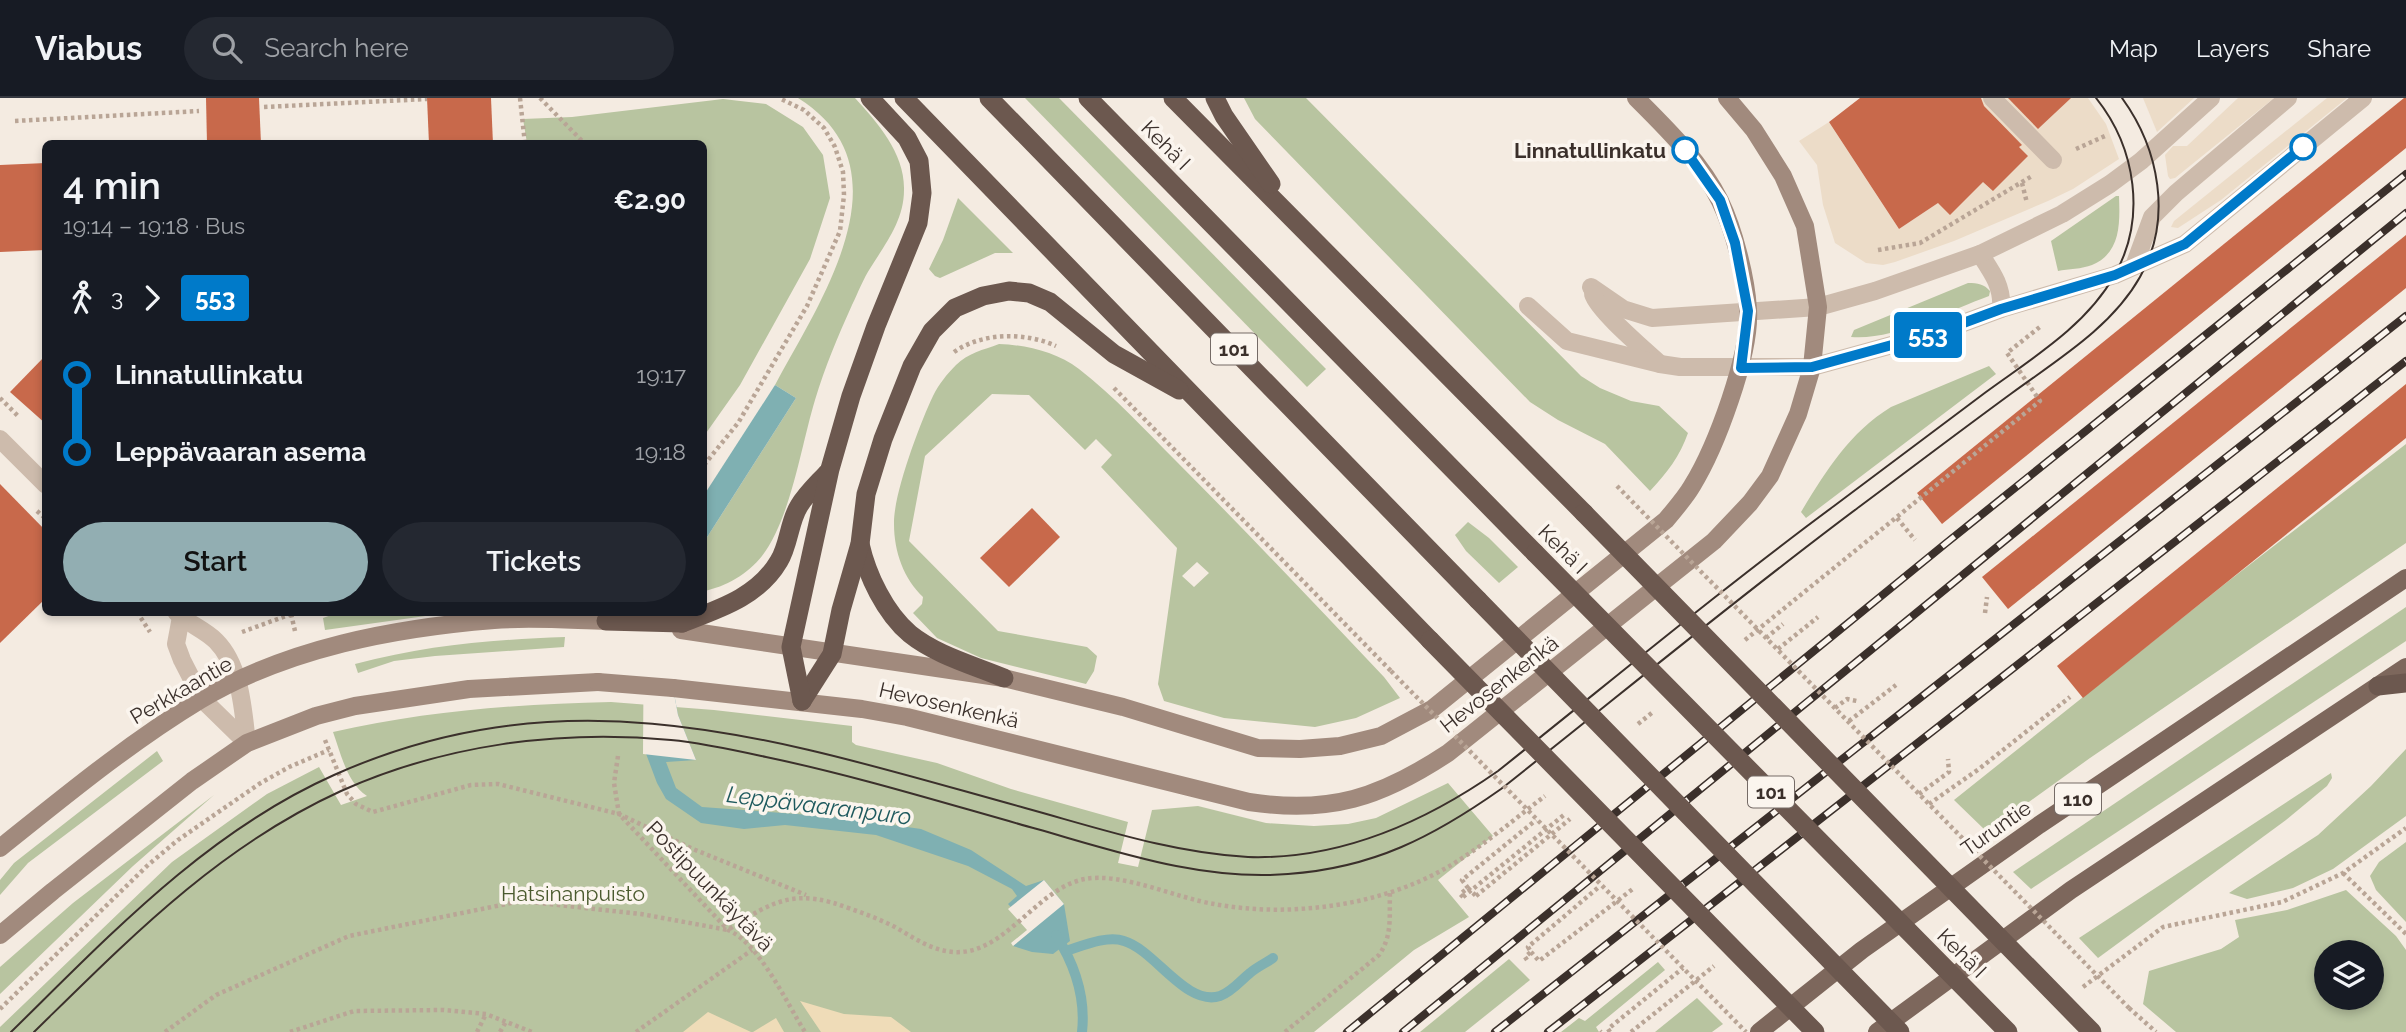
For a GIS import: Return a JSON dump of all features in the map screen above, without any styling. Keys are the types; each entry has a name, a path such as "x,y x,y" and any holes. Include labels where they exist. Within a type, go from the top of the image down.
{"highway":[{"path":"802,701 791,646 830,469 876,326 918,223 922,193 919,161 907,138 870,98"},
{"path":"904,98 1815,1032"},
{"name":"101","path":"989,98 1900,1032"},
{"name":"Kehä I","path":"1088,98 2008,1032"},
{"path":"1173,98 2092,1032"},
{"path":"1215,98 1224,116 1299,225"},
{"path":"802,701 832,654 860,544 866,494 883,439 912,366 932,331 955,308 1009,291 1029,293 1050,302 1114,354 1195,399"},
{"path":"707,615 752,592 769,576 781,559 799,506 830,469"},
{"path":"860,544 865,565 876,590 908,633 932,648 1004,678"},
{"path":"606,621 681,627 705,616"},
{"path":"2378,686 2406,683"}],"main road":[{"name":"Hevosenkenkä","path":"832,654 1004,678 1123,707 1258,748 1340,746 1381,736 1433,709 1666,520 1692,486 1714,442 1741,368 1748,311 1735,243 1720,200 1685,150 1636,98"},
{"name":"Hevosenkenkä","path":"802,701 907,717 1249,802 1279,806 1315,807 1353,801 1414,776 1448,753 1714,541 1750,503 1770,476 1798,414 1812,367 1818,307 1805,226 1783,176 1754,130 1727,98"},
{"name":"Turuntie","path":"1759,1032 1862,950 2039,825 2406,578"},
{"name":"Perkkaantie","path":"0,848 96,772 202,699 238,681 300,657 383,634 496,620 606,621"},
{"path":"681,627 832,654"},
{"path":"1877,1032 2071,890 2406,667"},
{"path":"0,935 191,781 247,743 316,716 355,706 468,690 598,682 802,701"}],"street":[{"path":"1992,98 2053,160"},
{"path":"1660,364 1594,299 1591,287 1623,309 1652,318 1818,307 1875,291 1980,254 2062,214 2141,161 2211,98"},
{"path":"2134,266 2152,217 2176,193 2287,98"},
{"path":"1528,306 1567,341 1660,364 1741,368 1812,367 1939,332 2001,309 2098,281 2185,244 2363,98"},
{"path":"1980,254 1994,274 2002,295 2001,309"},
{"path":"0,439 42,481"},
{"path":"181,616 176,644 202,699 247,743"},
{"path":"184,616 219,644 238,681 247,743"}],"path":[{"path":"520,98 525,140"},
{"path":"540,98 580,140"},
{"path":"707,461 738,423 807,306 840,232 844,195 843,172 835,147 824,128 804,110 779,98"},
{"path":"264,107 427,99"},
{"path":"15,121 199,111"},
{"path":"1878,250 1920,243 2022,183 2053,160"},
{"path":"948,359 956,350 982,338 1020,336 1054,345 1063,351"},
{"path":"1112,386 1746,1032"},
{"path":"1617,486 2129,1008 2156,1032"},
{"path":"1897,518 1914,540"},
{"path":"1985,613 1987,597"},
{"path":"247,630 286,616"},
{"path":"1778,649 1818,617"},
{"path":"1766,638 1783,624"},
{"path":"1849,722 1896,685"},
{"path":"1929,804 1979,769 2070,697"},
{"path":"1835,708 1847,699 1857,701"},
{"path":"0,1009 148,865 178,840 259,784 289,767 329,750"},
{"name":"Postipuunkäytävä","path":"618,756 614,783 620,814 728,930 740,936 752,950 805,1032"},
{"path":"1919,794 1949,772 1948,759"},
{"path":"345,789 356,804 373,812 471,785 498,784 620,814 693,849 811,897"},
{"path":"1468,888 1460,894 1463,897 1573,808"},
{"path":"1535,820 1462,880 1476,896 1573,817"},
{"path":"2076,992 2163,927 2282,902 2343,873 2406,828"},
{"path":"2343,873 2406,934"},
{"path":"165,1032 216,995 349,936 521,901 640,914 728,930 759,910 792,899 823,898 884,921 931,948 955,952 976,949 1003,934 1053,892 1084,879 1100,878 1126,882 1215,904 1281,909 1307,909 1357,901 1390,891 1390,929 1380,955 1285,1032"},
{"path":"1600,886 1528,947 1539,961 1636,887"},
{"path":"636,1032 752,950"},
{"path":"1527,960 1525,957 1531,952"},
{"path":"1631,1032 1720,961"},
{"path":"1611,1032 1608,1029 1683,968"},
{"path":"290,1032 354,1011 444,1010 486,1014 532,1032"},
{"path":"477,1032 486,1014"},
{"path":"500,1032 507,1020"}],"green space":[{"path":"798,98 855,98 881,129 900,164 904,190 901,211 893,231 863,281 827,364 788,502 772,540 762,556 743,574 707,590 707,537 796,398 775,385 814,315 846,237 853,198 849,161 832,127"},
{"path":"1025,98 1059,98 1326,369 1307,387"},
{"path":"1244,98 1306,98 1581,376 1600,388 1631,401 1659,406 1688,433 1672,464 1650,491 1605,444 1530,402 1255,119"},
{"path":"723,99 766,104 803,127 823,155 830,198 810,259 740,385 707,432 707,140 526,140 523,119 572,117"},
{"path":"2119,196 2119,227 2109,253 2092,265 2058,271 2051,241"},
{"path":"958,198 1013,253 995,253 940,278 929,269"},
{"path":"1968,283 1985,287 1990,291 1989,296 1903,329 1867,337 1851,337 1854,330"},
{"path":"999,344 1041,350 1070,363 1092,379 1255,541 1384,677 1400,698 1356,718 1315,727 1224,718 1164,701 1158,684 1177,548 1101,467 1112,455 1096,439 1085,450 1029,395 992,394 925,456 909,541 998,631 1087,647 1097,656 1094,671 1086,684 981,658 937,638 913,613 922,604 923,597 910,582 898,555 894,524 898,496 915,441 938,387 961,361","holes":["1197,562 1209,573 1194,587 1182,576"]},
{"path":"1989,366 1996,374 1806,518 1801,512 1840,454 1876,417 1891,407"},
{"path":"2406,444 2406,543 2090,758 1987,832 1954,800 2226,583"},
{"path":"1468,522 1489,538 1518,567 1499,583 1466,551 1455,535"},
{"path":"2406,607 2406,641 2031,889 2013,872"},
{"path":"329,616 425,616 325,630 323,618"},
{"path":"565,637 564,647 394,661 358,673 355,664 459,644"},
{"name":"Hatsinanpuisto","path":"611,702 714,710 852,726 852,742 856,745 937,763 1011,789 1128,822 1118,863 1138,867 1152,810 1198,806 1266,823 1314,826 1348,824 1376,818 1448,783 1493,836 1438,880 1469,917 1414,950 1314,1032 0,1032 0,1027 172,862 267,794 319,767 341,805 367,796 354,784 333,732 471,710"},
{"path":"2406,749 2406,816 2333,869 2293,888 2247,899 2229,893 2318,835"},
{"path":"157,751 163,761 28,863 0,895 0,880 14,863"},
{"path":"2331,773 2332,778 2327,786 2286,820 2098,958 2079,938"},
{"path":"214,795 133,866 0,994 0,967 73,903"},
{"path":"2406,842 2406,922 2376,890 2370,876 2379,862"},
{"path":"2346,890 2396,936 2406,950 2406,1032 2176,1032 2143,1004 2149,971 2221,949 2239,937 2235,920 2287,910"},
{"path":"1509,959 1530,980 1465,1032 1420,1032"},
{"path":"1658,962 1665,970 1596,1027 1599,1032 1561,1032 1579,1018 1585,1021"},
{"path":"1697,998 1723,1024 1712,1032 1655,1032"}],"sand":[{"path":"800,1001 844,1014 891,1017 911,1032 821,1032"},
{"path":"708,1012 751,1032 683,1032"},
{"path":"776,1018 784,1032 753,1032"}],"shaded area":[{"path":"1945,98 2011,98 2040,127 2062,106 2054,98 2088,98 2106,124 2119,159 2073,189 1954,241 1883,265 1866,263 1835,243 1823,205 1817,165 1799,141 1829,122 1899,229 1938,203 1994,148"},
{"path":"2143,98 2194,98 2157,132"},
{"path":"2238,98 2274,98 2175,178 2170,179 2165,155 2173,146 2187,146"},
{"path":"2327,98 2347,98 2221,200 2178,228 2171,227 2174,221"}],"water":[{"path":"775,385 796,398 707,537 707,490"},
{"path":"673,688 678,715 696,760 666,762 676,788 702,807 838,817 921,829 971,850 1026,886 1044,880 1064,904 1070,941 1053,954 1032,952 1013,946 1032,930 1008,904 1017,896 1012,889 968,866 876,835 785,825 744,829 701,823 666,799 645,751"}],"pier":[{"path":"644,616 683,616 673,688 678,715 696,760 643,754"},
{"path":"1044,880 1064,904 1013,946 1011,943 1027,930 1008,909"}],"building":[{"path":"206,98 259,98 261,140 207,140"},
{"path":"427,98 491,98 493,140 429,140"},
{"path":"1860,98 1981,98 1984,106 2022,145 2019,147 2028,156 1993,191 1983,182 1950,215 1938,203 1899,229 1829,122"},
{"path":"2008,98 2071,98 2038,129"},
{"path":"2404,98 2406,148 1942,524 1917,493"},
{"path":"42,163 42,250 0,252 0,165"},
{"path":"2406,235 2406,288 2008,609 1982,577"},
{"path":"42,359 42,420 10,392"},
{"path":"2406,384 2406,438 2083,698 2057,666"},
{"path":"0,484 42,527 42,602 0,643"},
{"path":"1032,508 1060,537 1009,587 980,558"}],"waterway":[{"name":"Leppävaaranpuro","path":"1056,935 1078,981 1082,1032"},
{"path":"1066,951 1102,940 1124,941 1136,946 1183,986 1207,997 1228,992 1273,958"}],"tram line":[{"path":"11,1032 162,888 243,826 287,798 334,775 423,743 510,725 596,721 681,727 765,741 851,760 1135,838 1220,855 1282,856 1316,852 1348,845 1411,821 1498,771 1749,571 2039,354 2089,311 2114,276 2124,254 2131,231 2133,208 2128,161 2110,118 2096,98"},
{"path":"34,1032 140,930 215,867 254,839 341,791 380,775 420,762 503,744 545,739 629,737 707,745 868,782 1161,863 1224,873 1256,875 1319,871 1348,865 1401,847 1451,822 1501,789 1813,541 2065,355 2115,312 2140,277 2150,255 2159,208 2153,162 2135,118 2122,98"}],"railway":[{"path":"1347,1032 1945,544 2406,174"},
{"path":"1403,1032 2406,213"},
{"path":"1495,1032 2406,316"},
{"path":"1548,1032 2406,361"}],"bus line":[{"name":"553","path":"1685,150 1720,200 1735,243 1748,311 1741,368 1812,367 1939,332 2001,309 2115,275 2148,258 2185,244 2303,147"}],"place":[{"name":"Linnatullinkatu","path":"1685,150"}]}
